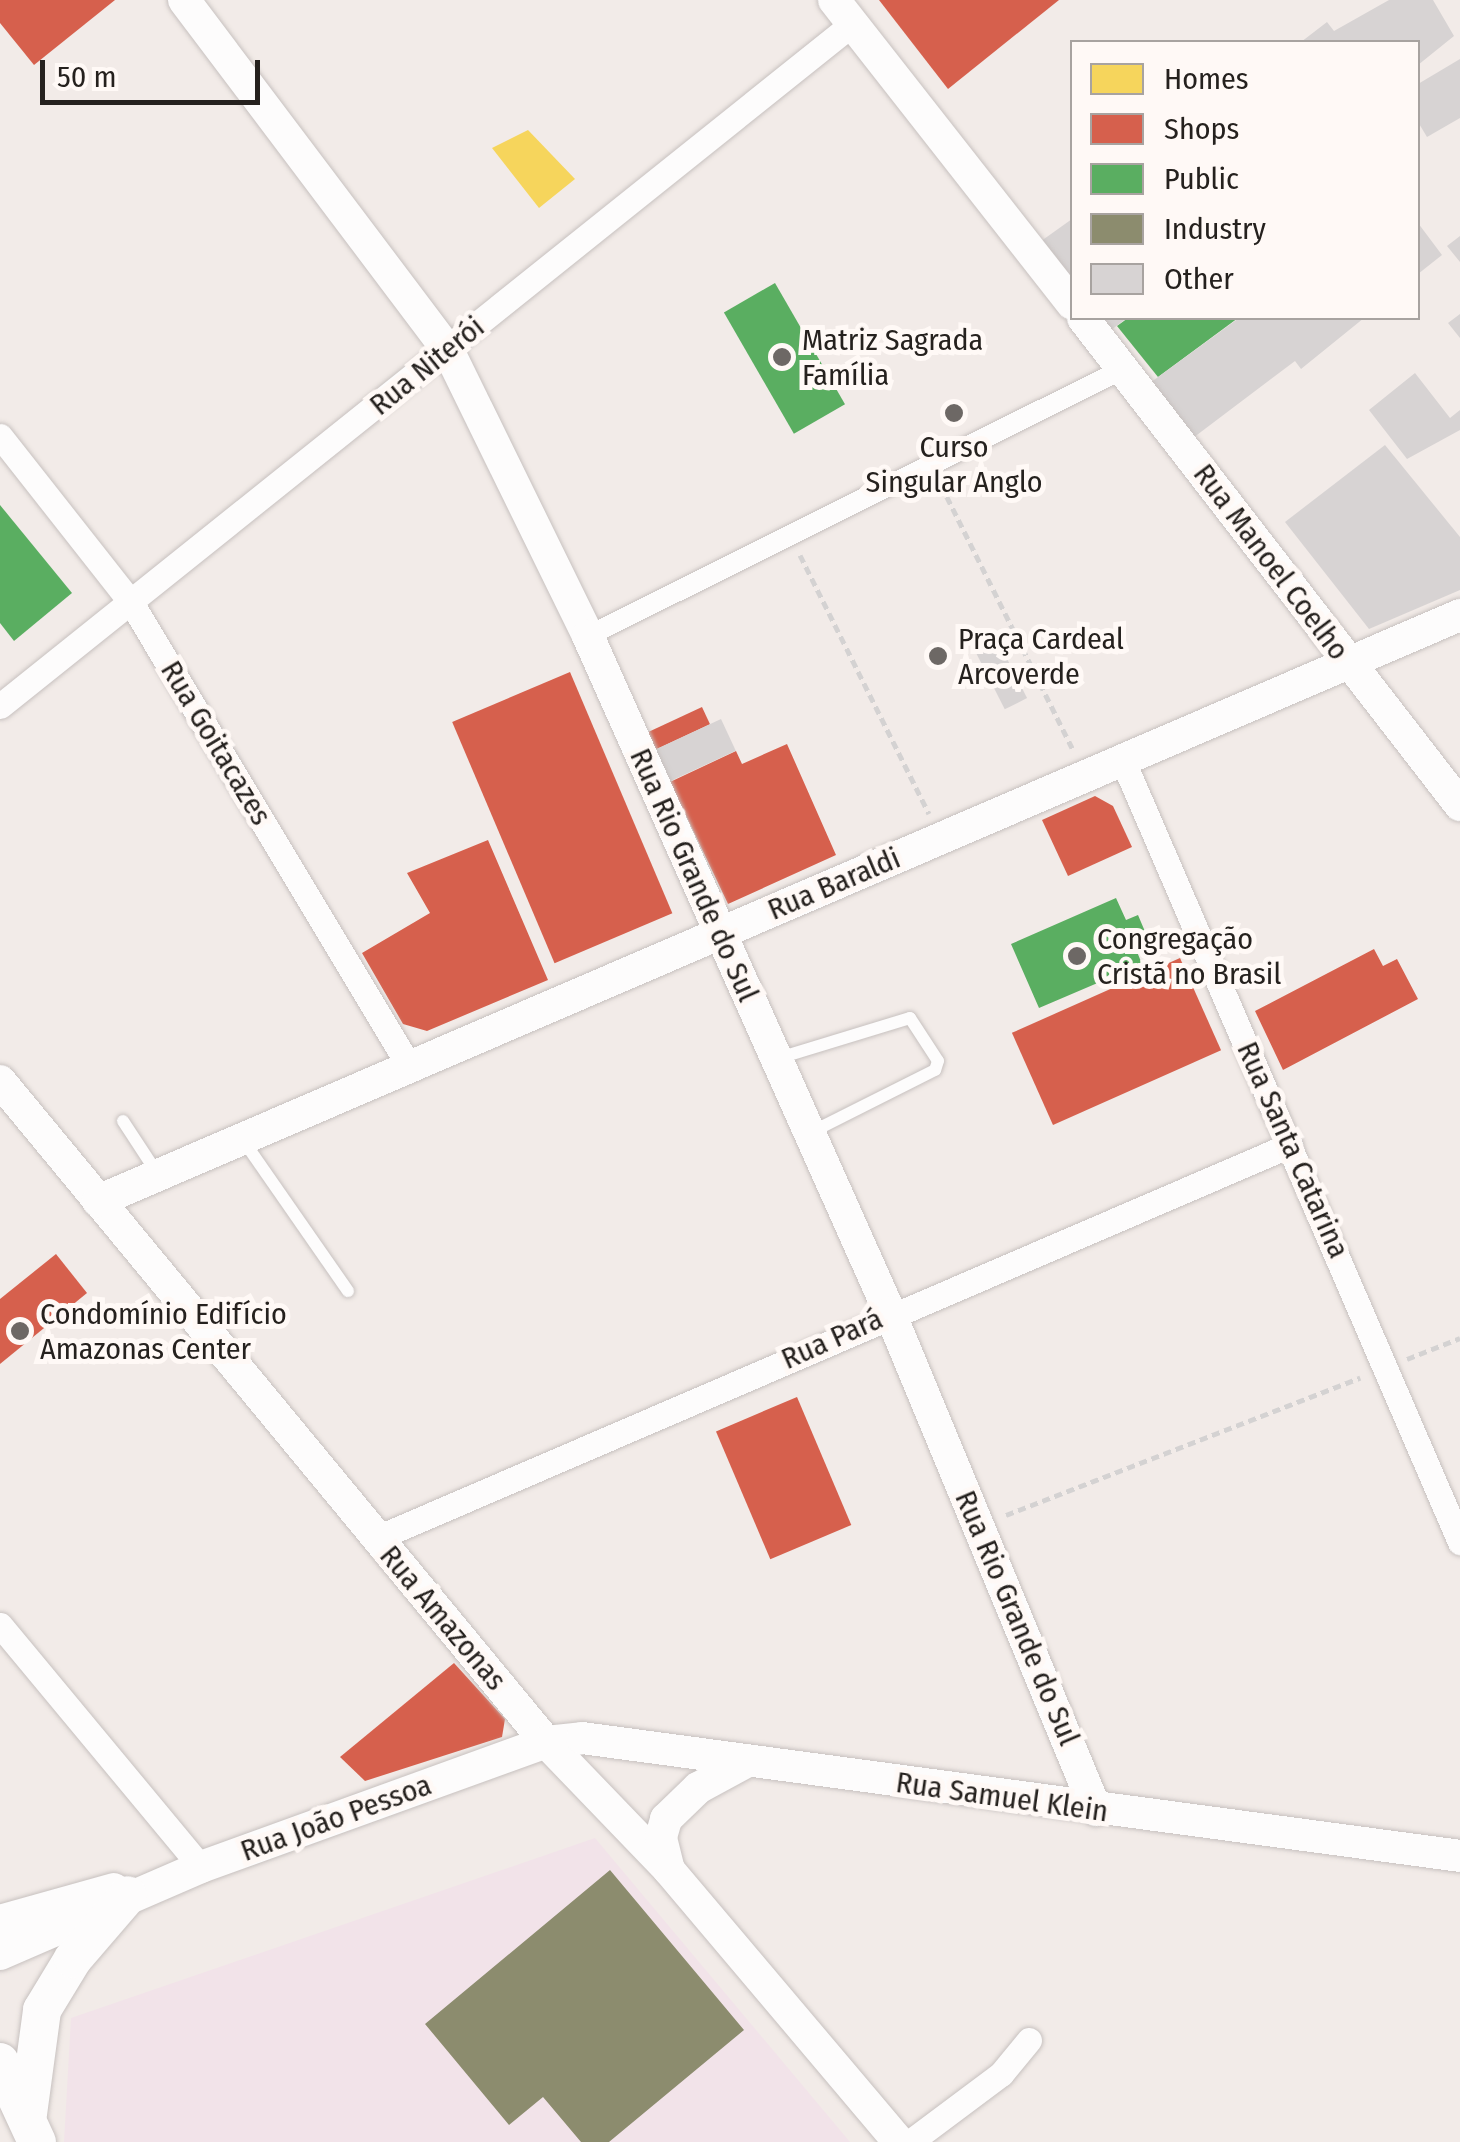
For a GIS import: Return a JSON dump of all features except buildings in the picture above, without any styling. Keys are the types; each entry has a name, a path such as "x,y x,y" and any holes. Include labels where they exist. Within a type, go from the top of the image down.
{"main road":[{"path":"33,2128 42,2010 73,1959 128,1895"},
{"path":"0,2062 33,2128"}],"street":[{"name":"Rua Rio Grande do Sul","path":"184,0 448,350 588,636 890,1313 1096,1810"},
{"name":"Rua Niterói","path":"0,706 448,350 843,12"},
{"path":"843,12 1070,301"},
{"name":"Rua Manoel Coelho","path":"1085,320 1460,805"},
{"path":"588,636 1123,369"},
{"name":"Rua Goitacazes","path":"0,436 132,604 409,1066"},
{"name":"Rua Baraldi","path":"98,1201 1460,615"},
{"name":"Rua Santa Catarina","path":"1123,761 1390,1367 1460,1542"},
{"name":"Rua Amazonas","path":"0,1081 546,1742 669,1870 899,2142"},
{"name":"Rua Pará","path":"377,1538 890,1313 1290,1145"},
{"path":"0,1625 201,1867"},
{"name":"Rua Samuel Klein","path":"546,1742 582,1738 744,1763 1460,1856"},
{"name":"Rua João Pessoa","path":"0,1954 128,1895 546,1742"},
{"path":"669,1870 661,1837 666,1818 698,1788 744,1763"},
{"name":"Rua João Pessoa","path":"0,1921 107,1886 128,1895"},
{"path":"0,1940 68,1898"},
{"path":"910,2142 1001,2074 1030,2040"}],"lane":[{"path":"776,1058 910,1018 938,1061 934,1070 810,1133"},
{"path":"123,1120 158,1175"},
{"path":"242,1138 348,1291"}],"path":[{"path":"931,464 1086,776"},
{"path":"790,534 942,838"},
{"path":"979,1526 1460,1338"}],"shaded area":[{"path":"595,1838 850,2142 64,2142 71,2018"}],"place":[{"name":"Matriz Sagrada Família","path":"782,357"},
{"name":"Curso Singular Anglo","path":"954,413"},
{"name":"Praça Cardeal Arcoverde","path":"938,656"},
{"name":"Congregação Cristã no Brasil","path":"1077,956"},
{"name":"Condomínio Edifício Amazonas Center","path":"20,1331"}]}
